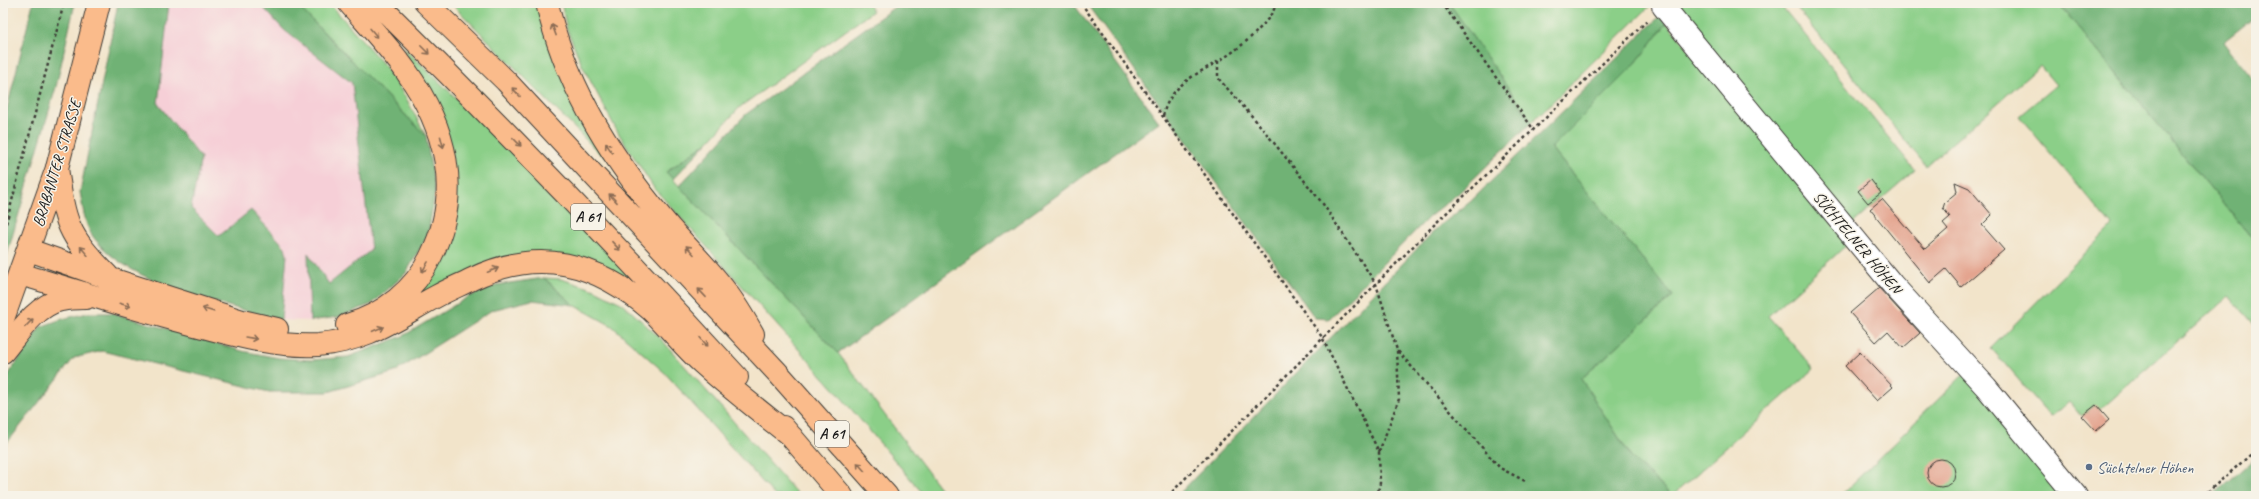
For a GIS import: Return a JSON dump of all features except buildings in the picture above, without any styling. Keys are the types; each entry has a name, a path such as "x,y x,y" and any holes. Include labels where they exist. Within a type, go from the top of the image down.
{"main road":[{"name":"BRABANTER STRASSE","path":"3,319 29,250 57,168 99,3"},
{"path":"29,250 111,279 262,326 298,331 320,331 356,323 385,308 411,287 429,261 443,226 449,186 442,141 425,103 406,70 349,3"},
{"name":"A 61","path":"377,3 482,107 610,239 792,437 842,496"},
{"name":"A 61","path":"426,3 506,81 777,372 886,496"},
{"path":"546,3 550,21 567,64 588,112 607,147 665,222 727,293 777,372"},
{"path":"57,168 62,205 68,225 83,250 111,279"},
{"path":"20,274 95,297 239,336 282,344 318,345 347,340 390,324 437,296 500,268 517,263 561,263 601,277 626,292 651,311 701,362 792,437"},
{"path":"3,352 40,311 50,304 60,300 95,297"}],"street":[{"name":"SÜCHTELNER HÖHEN","path":"1664,4 1892,284 1986,387 2076,496"}],"path":[{"path":"3,235 64,3"},
{"path":"1081,3 1322,338 1379,452"},
{"path":"1163,117 1166,103 1172,92 1190,78 1218,61 1260,28 1277,3"},
{"path":"1442,3 1534,130"},
{"path":"1168,496 1435,224 1664,4"},
{"path":"1218,61 1218,78 1258,123 1323,204 1376,284 1397,350 1399,399 1379,452 1380,483 1377,496"},
{"path":"1397,350 1500,468 1525,481"},
{"path":"2203,496 2256,450"}],"shaded area":[{"path":"169,3 259,3 284,30 352,83 371,251 329,284 308,254 310,321 281,320 287,255 285,246 251,210 219,236 191,208 201,158 158,104"}],"green space":[{"path":"33,3 75,3 56,87 3,268 3,125"},
{"path":"118,3 169,3 158,104 201,158 191,208 219,236 251,210 285,247 287,255 281,320 207,300 154,281 130,269 110,254 91,233 84,216 80,192"},
{"path":"259,3 295,3 426,136 435,191 428,235 406,273 372,304 338,317 310,321 308,253 329,284 371,250 352,83 284,30"},
{"path":"295,3 329,3 385,66 406,98 426,136"},
{"path":"451,3 540,3 605,156 599,153"},
{"path":"561,3 867,3 873,11 740,107 708,142 666,172 838,353 946,496 925,496 835,390 654,188 617,131 582,65 567,29"},
{"path":"900,3 1073,3 1159,122 838,353 679,186 745,115"},
{"path":"1086,3 1449,3 1532,122 1460,192 1429,217 1329,319 1315,318"},
{"path":"1449,3 1653,3 1532,122"},
{"path":"1676,3 1779,3 1915,170 1850,226 1676,16"},
{"path":"1793,3 2058,3 2256,243 2256,328 2229,296 2100,410 2095,405 2082,416 2069,401 2051,417 1991,348 2112,226 2019,116 2056,85 2040,66 1926,166"},
{"path":"2058,3 2256,3 2256,16 2223,42 2256,83 2256,243"},
{"path":"1661,15 1667,23 1635,64 1551,148 1673,296 1581,379 1632,458 1672,496 1177,496 1437,228 1470,202"},
{"path":"1667,23 1850,242 1768,316 1814,369 1672,496 1632,458 1581,379 1673,296 1551,148 1635,64"},
{"path":"402,46 505,145 656,304 572,260 405,304 433,269 440,123"},
{"path":"708,142 673,179 666,172"},
{"path":"544,278 561,279 593,289 623,304 661,339 799,496 775,496 665,373 612,326 574,305"},
{"path":"544,278 574,305 532,300 492,310 395,372 328,392 269,392 102,351 74,358 3,448 3,383 40,327 62,319 88,313 113,313 242,351 279,358 312,360 348,357 403,336 468,297 496,285"},
{"path":"1966,372 2068,496 1840,496"},
{"path":"2256,457 2256,496 2212,496"}],"place":[{"name":"Süchtelner Höhen","path":"2089,467"}]}
